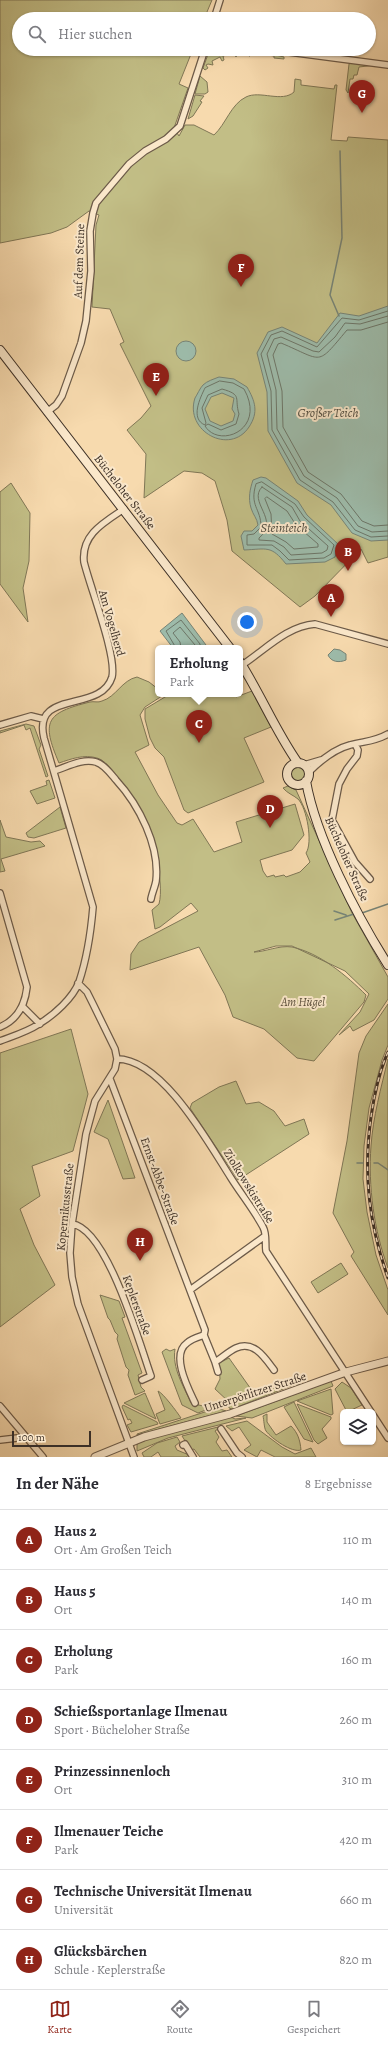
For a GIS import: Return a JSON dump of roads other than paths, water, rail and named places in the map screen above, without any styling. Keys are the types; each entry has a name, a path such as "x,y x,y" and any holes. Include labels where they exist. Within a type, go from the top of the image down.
{"main road":[{"name":"Bücheloher Straße","path":"0,350 228,645"},
{"name":"Bücheloher Straße","path":"243,666 263,700 286,746 309,772 306,781 310,803"},
{"name":"Bücheloher Straße","path":"286,746 290,767 287,772 287,778 291,783 298,785 310,803 352,901 388,965"},
{"path":"290,767 301,764"},
{"path":"298,785 306,781"}],"street":[{"path":"216,12 220,0"},
{"name":"Auf dem Steine","path":"48,412 56,405 62,396 83,336 91,271 90,231 96,203 129,164 145,151 166,139 180,126 203,56"},
{"path":"319,56 388,65"},
{"name":"Am Vogelherd","path":"43,719 49,711 99,694 107,686 112,676 113,662 84,562 84,548 92,534 124,509"},
{"path":"243,662 292,630 305,624 315,624 388,644"},
{"path":"0,725 31,716 43,719 42,731 93,906 91,932 78,983 56,1011 40,1024 0,1041"},
{"path":"309,772 321,760 347,746 371,742 388,734"},
{"path":"355,744 358,750 357,756 341,780 332,820 355,862 370,879"},
{"path":"301,764 321,760"},
{"path":"54,771 77,762 96,762 121,785 134,804 154,855 156,881 151,899"},
{"path":"0,893 25,977 26,997 22,1006 11,1020 0,1027"},
{"path":"78,983 87,992 115,1050 117,1059"},
{"path":"22,1006 37,1019 40,1024"},
{"name":"Kopernikusstraße","path":"117,1059 115,1069 110,1079 95,1101 89,1120 72,1224 71,1266 76,1296 134,1457"},
{"name":"Ziolkowskistraße","path":"117,1059 129,1060 156,1076 166,1085 196,1123 263,1227 266,1251 369,1409"},
{"name":"Ernst-Abbe-Straße","path":"110,1079 205,1330 204,1335 218,1372"},
{"name":"Keplerstraße","path":"72,1224 84,1228 93,1237 108,1259 151,1376 142,1380"},
{"path":"190,1290 265,1236"},
{"path":"195,1404 180,1363 180,1351 187,1343 204,1335"},
{"path":"214,1362 224,1358 236,1348 246,1346 259,1351 274,1370"},
{"name":"Unterpörlitzer Straße","path":"95,1457 129,1442 165,1430 230,1414 346,1372 388,1361"},
{"path":"0,1406 43,1457"},
{"path":"376,1420 388,1438"},
{"path":"221,1429 237,1453 242,1457"},
{"path":"0,1440 26,1437"},
{"path":"183,1445 185,1444 193,1457"}],"water":[{"name":"Großer Teich","path":"388,306 388,540 371,541 352,533 331,505 297,483 268,431 267,392 257,353 268,332 282,327 317,343 340,313 359,316"},
{"path":"186,341 193,344 196,351 193,358 186,361 179,358 176,351 179,344"},
{"path":"219,377 234,379 247,387 255,407 254,416 249,427 241,435 231,439 221,439 211,436 202,429 196,421 193,410 195,398 202,386 206,382","holes":["222,393 234,398 232,409 235,414 233,421 221,426 210,421 205,409 211,397"]},
{"name":"Steinteich","path":"261,477 266,478 298,501 307,515 339,545 335,557 325,562 286,564 272,551 263,549 244,550 241,536 244,531 252,531 258,525 250,504 250,490 253,480"},
{"path":"182,613 206,645 171,645 160,631"},
{"path":"334,649 340,650 346,654 346,660 338,662 331,659 328,655"}],"waterway":[{"path":"339,316 330,295 342,238 340,151"},
{"path":"362,913 388,904"},
{"path":"334,911 346,915"},
{"path":"335,920 354,914"},
{"path":"357,1163 363,1163"},
{"path":"374,1163 378,1163 388,1170"}],"railway":[{"path":"388,1052 379,1076 371,1117 368,1159 369,1199 372,1218 381,1258 388,1278"}],"place":[{"name":"Technische Universität Ilmenau","path":"362,113"},
{"name":"Ilmenauer Teiche","path":"241,287"},
{"name":"Prinzessinnenloch","path":"156,396"},
{"name":"Haus 5","path":"348,571"},
{"name":"Haus 2","path":"331,617"},
{"name":"Erholung","path":"199,743"},
{"name":"Schießsportanlage Ilmenau","path":"270,828"},
{"name":"Glücksbärchen","path":"140,1261"}],"park label":[{"name":"Am Hügel","path":"303,1002"}]}
